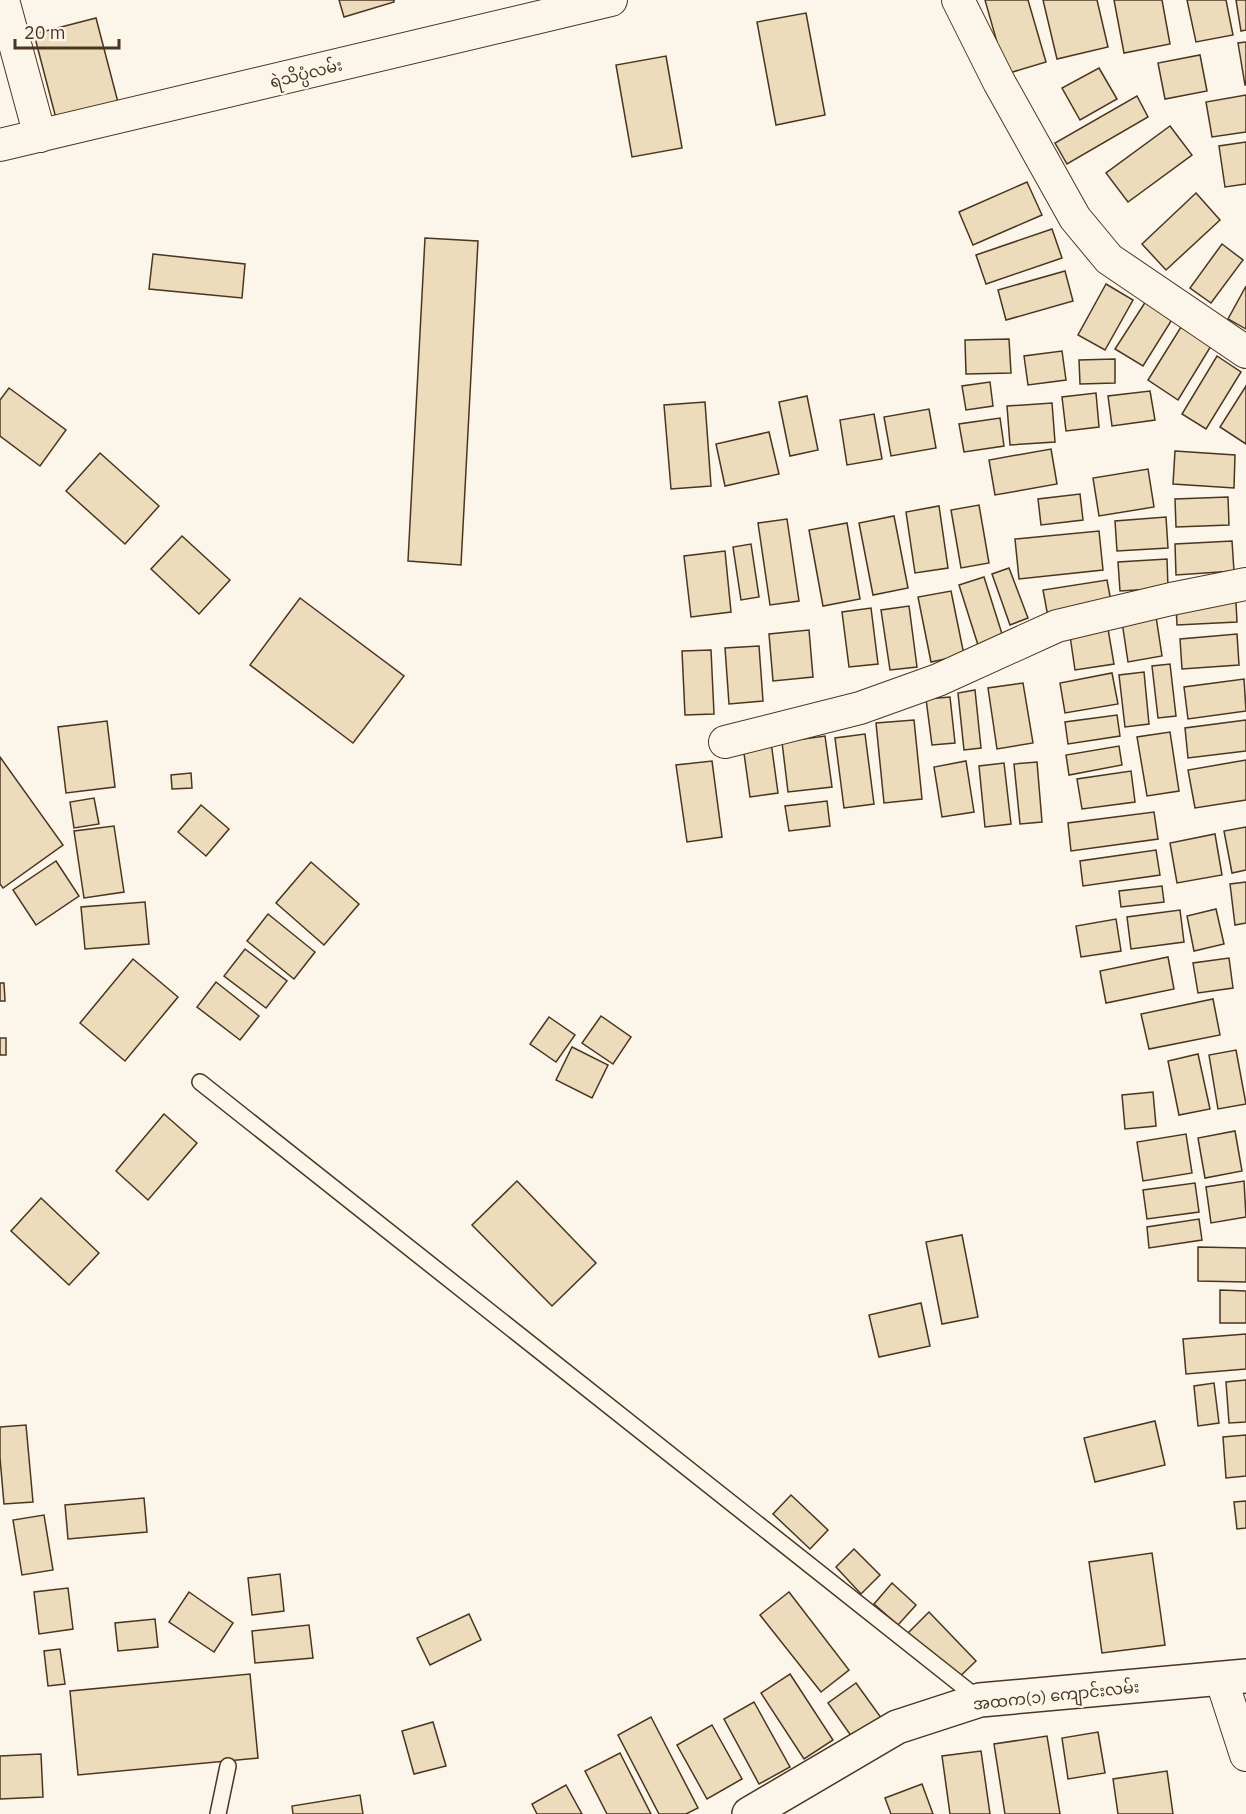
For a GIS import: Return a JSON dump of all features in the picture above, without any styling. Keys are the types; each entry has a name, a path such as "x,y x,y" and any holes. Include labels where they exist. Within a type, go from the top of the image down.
{"main road":[{"name":"အထက(၁) ကျောင်းလမ်း","path":"749,1814 897,1728 980,1700 1234,1677"}],"street":[{"path":"3,0 40,136"},
{"path":"958,0 999,82 1076,218 1109,259 1246,352"},
{"name":"ရဲသိပ္ပံလမ်း","path":"0,145 595,1"},
{"path":"725,741 860,708 938,680 1057,626 1246,584"},
{"path":"1234,1677 1246,1755"}],"lane":[{"path":"200,1082 980,1700"},
{"path":"218,1814 228,1766"}],"building":[{"path":"339,0 394,0 394,2 344,17"},
{"path":"985,0 1028,0 1046,62 1006,74"},
{"path":"1043,0 1097,0 1108,47 1057,59"},
{"path":"1114,0 1162,0 1170,44 1124,53"},
{"path":"1187,0 1226,0 1233,35 1196,42"},
{"path":"1236,0 1246,0 1246,30 1241,31"},
{"path":"806,13 825,115 776,125 757,22"},
{"path":"96,18 120,110 58,126 34,34"},
{"path":"1246,42 1246,85 1245,85 1238,43"},
{"path":"1200,55 1207,91 1165,99 1158,63"},
{"path":"666,56 682,148 632,157 616,65"},
{"path":"1099,68 1117,99 1080,120 1062,88"},
{"path":"1246,95 1246,132 1212,137 1206,102"},
{"path":"1137,96 1148,117 1067,164 1055,143"},
{"path":"1170,126 1192,155 1128,202 1106,173"},
{"path":"1246,142 1246,184 1225,187 1219,146"},
{"path":"1027,182 1042,215 973,245 959,212"},
{"path":"1196,193 1220,220 1166,270 1142,244"},
{"path":"1052,229 1062,258 986,284 976,255"},
{"path":"425,238 478,241 461,565 408,561"},
{"path":"1222,244 1243,260 1211,303 1190,288"},
{"path":"153,254 245,264 242,298 149,289"},
{"path":"1065,271 1073,301 1006,320 998,290"},
{"path":"1106,284 1133,300 1105,350 1078,335"},
{"path":"1246,286 1246,329 1228,319"},
{"path":"1146,301 1173,318 1143,366 1115,349"},
{"path":"1181,327 1211,346 1178,400 1148,380"},
{"path":"1009,339 1011,373 966,374 965,340"},
{"path":"1062,351 1066,380 1028,385 1024,356"},
{"path":"1217,356 1241,372 1206,429 1182,414"},
{"path":"1115,359 1115,383 1080,384 1079,360"},
{"path":"990,382 993,406 966,410 962,386"},
{"path":"1246,386 1246,444 1220,427"},
{"path":"9,388 66,430 40,466 0,436 0,400"},
{"path":"1150,391 1155,420 1112,426 1108,396"},
{"path":"1096,393 1099,427 1066,431 1062,397"},
{"path":"807,396 818,450 790,456 779,402"},
{"path":"705,402 711,486 671,489 664,405"},
{"path":"1052,403 1055,442 1010,445 1007,406"},
{"path":"929,409 936,448 891,456 884,417"},
{"path":"874,414 882,459 847,465 840,420"},
{"path":"1000,418 1004,446 964,452 959,424"},
{"path":"769,432 779,474 725,486 716,444"},
{"path":"1051,449 1057,484 995,495 989,460"},
{"path":"1175,451 1235,455 1234,488 1173,484"},
{"path":"100,453 159,506 125,544 66,491"},
{"path":"1148,469 1154,507 1099,516 1093,478"},
{"path":"1080,494 1083,520 1041,525 1038,499"},
{"path":"1228,497 1229,525 1176,527 1175,499"},
{"path":"979,505 989,563 961,568 951,510"},
{"path":"939,506 948,568 915,573 906,512"},
{"path":"894,516 908,588 873,595 859,523"},
{"path":"1166,517 1168,548 1117,551 1115,521"},
{"path":"787,519 799,601 770,605 758,523"},
{"path":"847,523 860,599 823,606 809,530"},
{"path":"1099,531 1103,570 1019,579 1015,539"},
{"path":"182,536 230,580 199,614 151,569"},
{"path":"1232,541 1234,571 1176,575 1175,544"},
{"path":"751,544 759,597 741,600 733,547"},
{"path":"725,551 731,612 691,617 684,556"},
{"path":"1167,559 1168,588 1120,591 1118,562"},
{"path":"1009,568 1028,618 1010,625 992,574"},
{"path":"984,577 1003,637 978,645 959,585"},
{"path":"1107,580 1112,607 1048,617 1043,590"},
{"path":"1235,583 1237,622 1177,625 1175,585"},
{"path":"951,591 964,655 931,662 918,597"},
{"path":"300,598 404,676 353,743 250,665"},
{"path":"909,606 917,667 890,670 881,610"},
{"path":"871,608 878,664 849,667 842,612"},
{"path":"1155,610 1162,656 1128,662 1121,615"},
{"path":"1107,623 1114,664 1075,670 1069,629"},
{"path":"809,630 813,677 773,681 769,634"},
{"path":"1237,634 1239,665 1182,669 1180,639"},
{"path":"759,646 763,701 729,704 725,648"},
{"path":"711,650 714,714 685,715 682,651"},
{"path":"1170,664 1176,716 1158,718 1152,666"},
{"path":"1144,672 1149,724 1125,727 1119,675"},
{"path":"1112,673 1118,704 1065,713 1060,683"},
{"path":"1244,679 1246,711 1188,719 1184,687"},
{"path":"1023,683 1033,743 997,749 988,688"},
{"path":"975,690 981,748 964,750 958,693"},
{"path":"950,697 955,743 932,745 926,699"},
{"path":"1117,715 1120,736 1068,744 1065,722"},
{"path":"914,720 922,799 884,803 876,723"},
{"path":"1246,720 1246,751 1188,758 1185,728"},
{"path":"107,721 115,787 66,793 58,727"},
{"path":"1170,732 1179,791 1147,796 1137,737"},
{"path":"865,734 874,804 844,808 835,738"},
{"path":"825,736 832,787 788,792 782,742"},
{"path":"771,742 778,793 750,797 743,746"},
{"path":"1119,746 1122,765 1069,775 1066,755"},
{"path":"0,757 63,845 3,888 0,884"},
{"path":"1246,760 1246,800 1195,808 1188,770"},
{"path":"712,761 722,837 687,842 676,765"},
{"path":"966,761 974,812 942,817 934,767"},
{"path":"1037,762 1042,822 1020,824 1014,764"},
{"path":"1004,763 1011,824 985,827 979,766"},
{"path":"1131,771 1135,802 1082,809 1077,779"},
{"path":"191,773 192,788 172,789 171,775"},
{"path":"94,798 99,824 74,828 70,802"},
{"path":"827,801 830,826 789,831 785,806"},
{"path":"201,805 229,829 206,856 178,832"},
{"path":"1154,812 1158,839 1071,851 1068,823"},
{"path":"114,826 124,892 84,898 74,831"},
{"path":"1246,827 1246,870 1232,873 1224,831"},
{"path":"1215,834 1222,875 1177,883 1170,843"},
{"path":"1156,850 1160,875 1083,886 1080,861"},
{"path":"56,861 79,896 36,925 13,890"},
{"path":"311,862 359,904 324,945 276,903"},
{"path":"1246,882 1246,923 1235,925 1230,884"},
{"path":"1162,886 1164,902 1121,907 1119,891"},
{"path":"145,902 149,944 85,949 81,907"},
{"path":"1216,909 1224,944 1194,951 1187,916"},
{"path":"1180,910 1184,942 1131,949 1127,917"},
{"path":"268,914 315,952 294,979 247,941"},
{"path":"1116,919 1121,951 1081,957 1076,926"},
{"path":"245,949 287,981 266,1008 224,976"},
{"path":"1168,957 1174,989 1106,1003 1100,971"},
{"path":"1229,958 1233,988 1198,993 1193,963"},
{"path":"133,959 178,997 125,1061 80,1023"},
{"path":"216,982 259,1016 240,1040 197,1007"},
{"path":"0,983 4,983 5,1001 0,1001"},
{"path":"1213,999 1220,1035 1149,1049 1141,1014"},
{"path":"601,1016 631,1037 613,1064 582,1043"},
{"path":"549,1017 575,1035 556,1062 530,1044"},
{"path":"0,1038 6,1038 6,1055 0,1055"},
{"path":"572,1047 608,1065 592,1098 556,1080"},
{"path":"1236,1050 1246,1104 1218,1109 1209,1055"},
{"path":"1198,1054 1210,1109 1179,1115 1168,1061"},
{"path":"1153,1092 1156,1126 1125,1129 1122,1095"},
{"path":"164,1114 197,1143 148,1200 116,1171"},
{"path":"1235,1131 1242,1171 1205,1178 1198,1138"},
{"path":"1186,1134 1192,1173 1143,1181 1137,1142"},
{"path":"517,1181 596,1263 552,1306 472,1225"},
{"path":"1244,1181 1246,1217 1211,1223 1206,1187"},
{"path":"1195,1183 1199,1212 1147,1219 1143,1190"},
{"path":"41,1198 99,1253 69,1285 11,1231"},
{"path":"1199,1219 1202,1240 1149,1248 1147,1227"},
{"path":"962,1235 978,1317 942,1324 926,1242"},
{"path":"1198,1247 1246,1248 1246,1282 1198,1281"},
{"path":"1220,1290 1246,1291 1246,1323 1220,1323"},
{"path":"921,1303 930,1346 879,1357 869,1315"},
{"path":"1246,1334 1246,1369 1186,1374 1183,1339"},
{"path":"1246,1380 1246,1422 1229,1423 1226,1382"},
{"path":"1214,1383 1219,1423 1198,1426 1194,1386"},
{"path":"1155,1421 1165,1465 1095,1482 1084,1438"},
{"path":"26,1425 33,1502 4,1504 0,1427"},
{"path":"1246,1435 1246,1476 1226,1478 1223,1437"},
{"path":"791,1495 828,1530 810,1549 773,1514"},
{"path":"144,1498 147,1532 68,1539 65,1505"},
{"path":"1246,1501 1246,1528 1237,1529 1234,1502"},
{"path":"44,1515 53,1570 22,1575 13,1520"},
{"path":"854,1549 880,1575 861,1594 836,1567"},
{"path":"1152,1553 1165,1645 1102,1653 1089,1562"},
{"path":"280,1574 284,1611 252,1615 248,1578"},
{"path":"892,1583 916,1605 898,1625 874,1604"},
{"path":"68,1588 73,1629 39,1634 34,1592"},
{"path":"189,1592 233,1623 214,1652 169,1622"},
{"path":"789,1592 849,1670 821,1692 760,1615"},
{"path":"929,1612 976,1661 953,1683 907,1634"},
{"path":"469,1614 481,1640 430,1665 417,1638"},
{"path":"155,1619 158,1647 118,1651 115,1623"},
{"path":"309,1625 313,1658 255,1663 252,1631"},
{"path":"60,1649 65,1684 48,1686 44,1651"},
{"path":"250,1674 258,1758 78,1775 70,1691"},
{"path":"790,1674 833,1740 804,1759 761,1693"},
{"path":"856,1683 882,1719 854,1740 828,1703"},
{"path":"754,1702 790,1767 759,1784 724,1719"},
{"path":"651,1717 698,1808 686,1814 659,1814 618,1735"},
{"path":"433,1722 446,1766 414,1774 402,1731"},
{"path":"712,1725 742,1779 707,1799 677,1745"},
{"path":"1098,1732 1105,1773 1068,1779 1062,1738"},
{"path":"1047,1736 1060,1814 1005,1814 994,1744"},
{"path":"981,1751 990,1814 950,1814 942,1756"},
{"path":"620,1753 651,1814 607,1814 585,1771"},
{"path":"41,1754 43,1797 0,1799 0,1756"},
{"path":"1167,1771 1173,1814 1118,1814 1113,1779"},
{"path":"922,1784 933,1814 891,1814 885,1798"},
{"path":"566,1785 582,1814 537,1814 532,1804"},
{"path":"360,1795 363,1814 293,1814 292,1806"}]}
